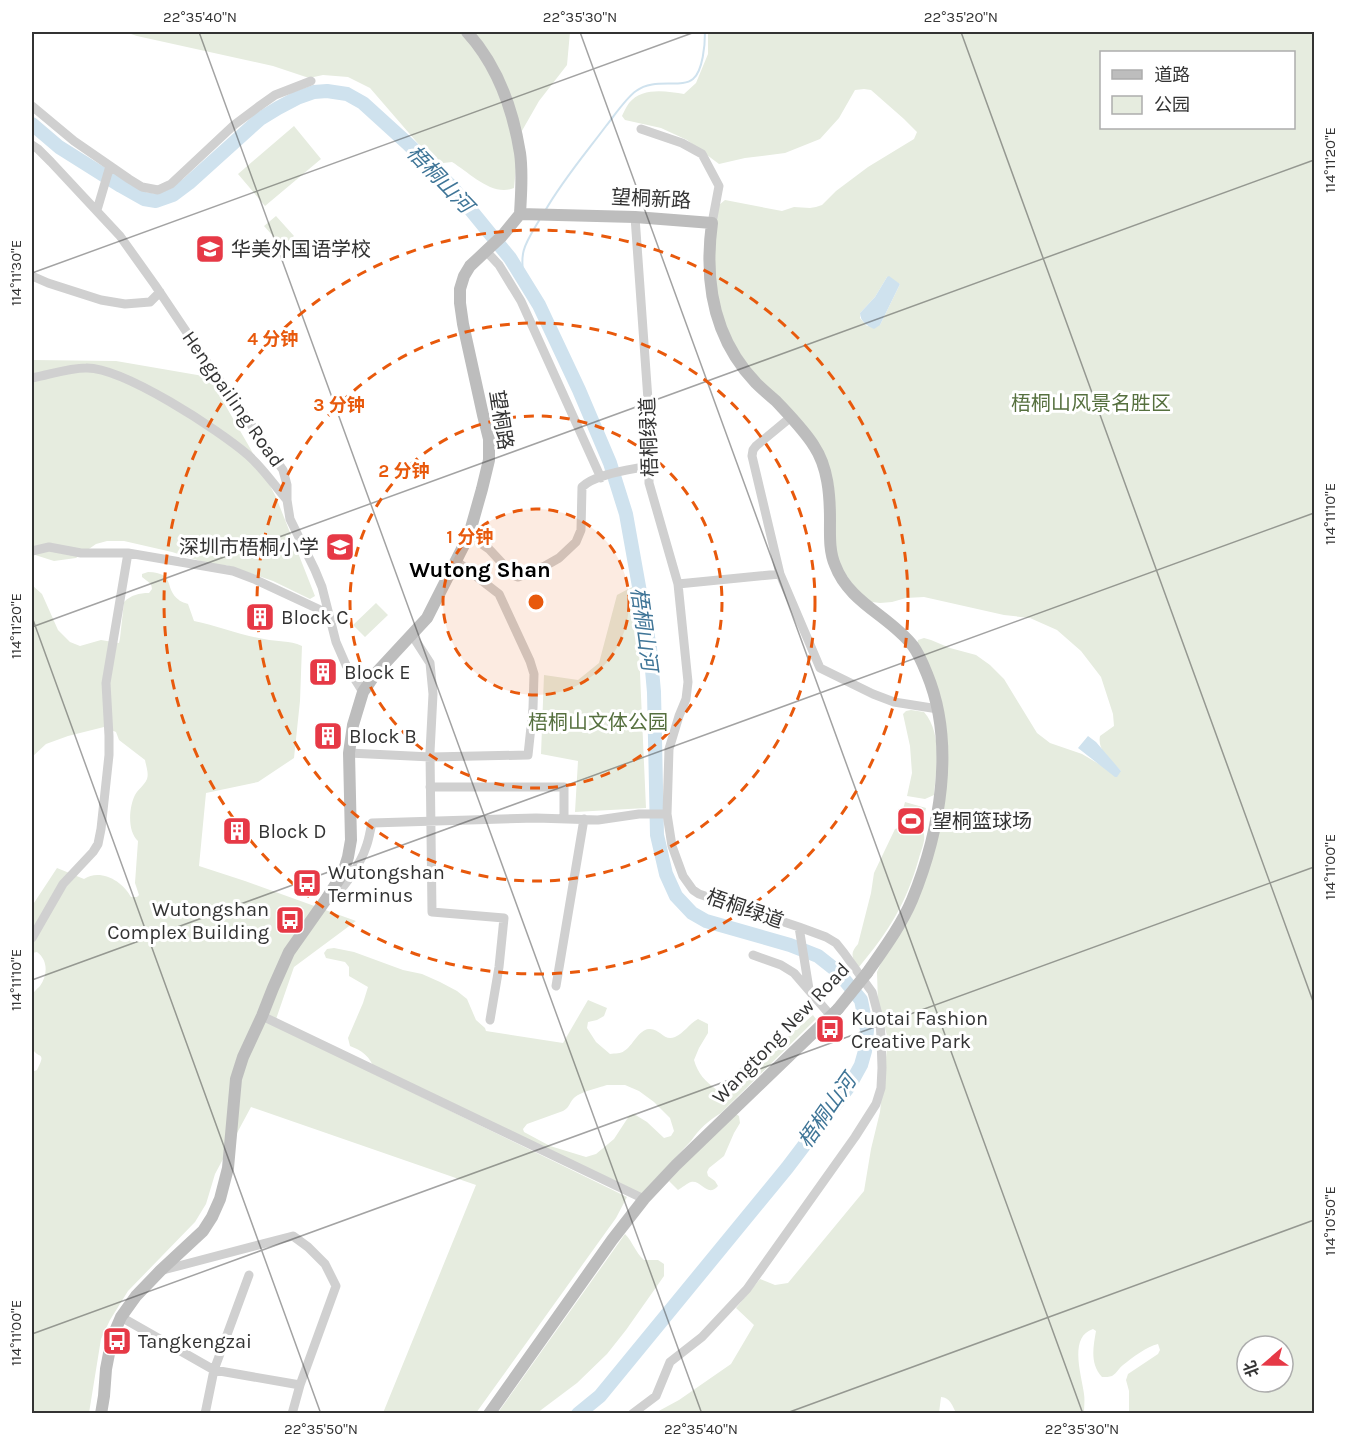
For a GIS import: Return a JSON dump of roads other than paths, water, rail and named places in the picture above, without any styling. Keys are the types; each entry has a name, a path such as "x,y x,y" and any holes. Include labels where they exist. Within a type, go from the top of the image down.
{"street":[{"path":"467,32 479,45 504,93 520,155 525,214"},
{"path":"32,106 74,141 110,166 142,187 158,190 171,184 234,125 258,107 275,95 311,81"},
{"name":"望桐新路","path":"525,214 635,217 712,223 719,186 702,154 681,143 641,129"},
{"name":"Hengpailing Road","path":"32,145 51,162 120,236 283,470 287,485 290,519 315,570 336,642 363,692"},
{"path":"96,210 110,166"},
{"name":"望桐路","path":"101,1413 112,1338 121,1317 136,1296 159,1271 203,1231 212,1217 220,1199 228,1168 236,1079 243,1057 289,952 343,873 351,840 349,753 353,725 363,692 376,673 427,618 469,535 489,460 489,439 463,324 460,289 470,267 525,214"},
{"name":"梧桐绿道","path":"632,1413 656,1396 670,1362 702,1337 747,1289 876,1104 881,1088 882,1068 880,1022 872,992 836,943 826,937 800,931 699,894 693,890 683,876 672,846 665,814 669,749 686,699 688,681 678,584 649,483 649,414 635,217"},
{"name":"Wangtong New Road","path":"489,1413 612,1240 644,1199 834,1012 867,973 911,902 932,839 940,800 942,766 938,709 932,685 922,660 913,646 899,631 860,601 842,578 835,566 832,554 830,500 821,458 791,417 745,370 725,340 716,318 711,288 709,242 712,223"},
{"path":"486,251 499,265 521,301 603,477"},
{"path":"32,276 101,300 125,304 150,302 160,292"},
{"path":"32,378 87,368 106,371 133,383 167,400 211,427 265,472 287,500"},
{"path":"791,417 753,450 752,456 780,574 820,668 894,702 938,709"},
{"path":"469,535 489,549 513,575 518,577 559,558 576,542 581,530 582,488 587,482 648,466"},
{"path":"32,551 50,547 81,554 128,554 233,571 329,614"},
{"path":"32,938 63,884 98,844 110,736 106,682 128,554"},
{"path":"349,753 430,757 528,755 533,708 534,674 531,661 499,594 455,561"},
{"path":"678,584 780,574"},
{"path":"412,635 430,663 433,694 430,757 432,912 504,918 490,1020"},
{"path":"430,787 564,787 564,819"},
{"path":"327,898 335,896 347,882 366,848 372,823 536,818 598,820 639,814 665,814"},
{"path":"556,986 584,819"},
{"path":"800,931 808,984"},
{"path":"753,955 782,964 808,984 834,1012"},
{"path":"262,1016 644,1199"},
{"path":"159,1271 293,1236 325,1264 336,1286 292,1413"},
{"path":"206,1413 214,1370 249,1275"},
{"path":"121,1317 214,1370 300,1385"}],"water":[{"path":"889,276 900,284 880,325 874,329 864,323 860,313 875,297"},
{"path":"1088,736 1121,771 1117,777 1078,748"}],"waterway":[{"path":"545,211 574,168 632,94 651,85 682,83 693,79 701,64 705,32"},
{"name":"梧桐山河","path":"32,124 59,147 121,186 144,199 156,201 173,195 189,183 260,119 297,98 314,92 327,91 347,94 363,103 452,187 510,258 539,305 610,463 626,514 650,648 654,692 657,835 666,874 676,896 692,913 706,921 790,945 818,956 837,971 861,1000 867,1030 865,1051 861,1065 850,1085 787,1168 600,1396 578,1414"},
{"path":"525,282 522,263 524,249 540,219"}],"place":[{"name":"华美外国语学校","path":"210,249"},
{"name":"深圳市梧桐小学","path":"340,547"},
{"name":"Block C","path":"260,617"},
{"name":"Block E","path":"323,672"},
{"name":"Block B","path":"328,736"},
{"name":"望桐篮球场","path":"911,821"},
{"name":"Block D","path":"237,831"},
{"name":"Wutongshan Terminus","path":"307,883"},
{"name":"Wutongshan Complex Building","path":"290,920"},
{"name":"Kuotai Fashion Creative Park","path":"830,1029"},
{"name":"Tangkengzai","path":"117,1341"}],"district":[{"name":"Wutong Shan","path":"480,570"}],"park label":[{"name":"梧桐山风景名胜区","path":"1091,403"},
{"name":"梧桐山文体公园","path":"598,722"}]}
